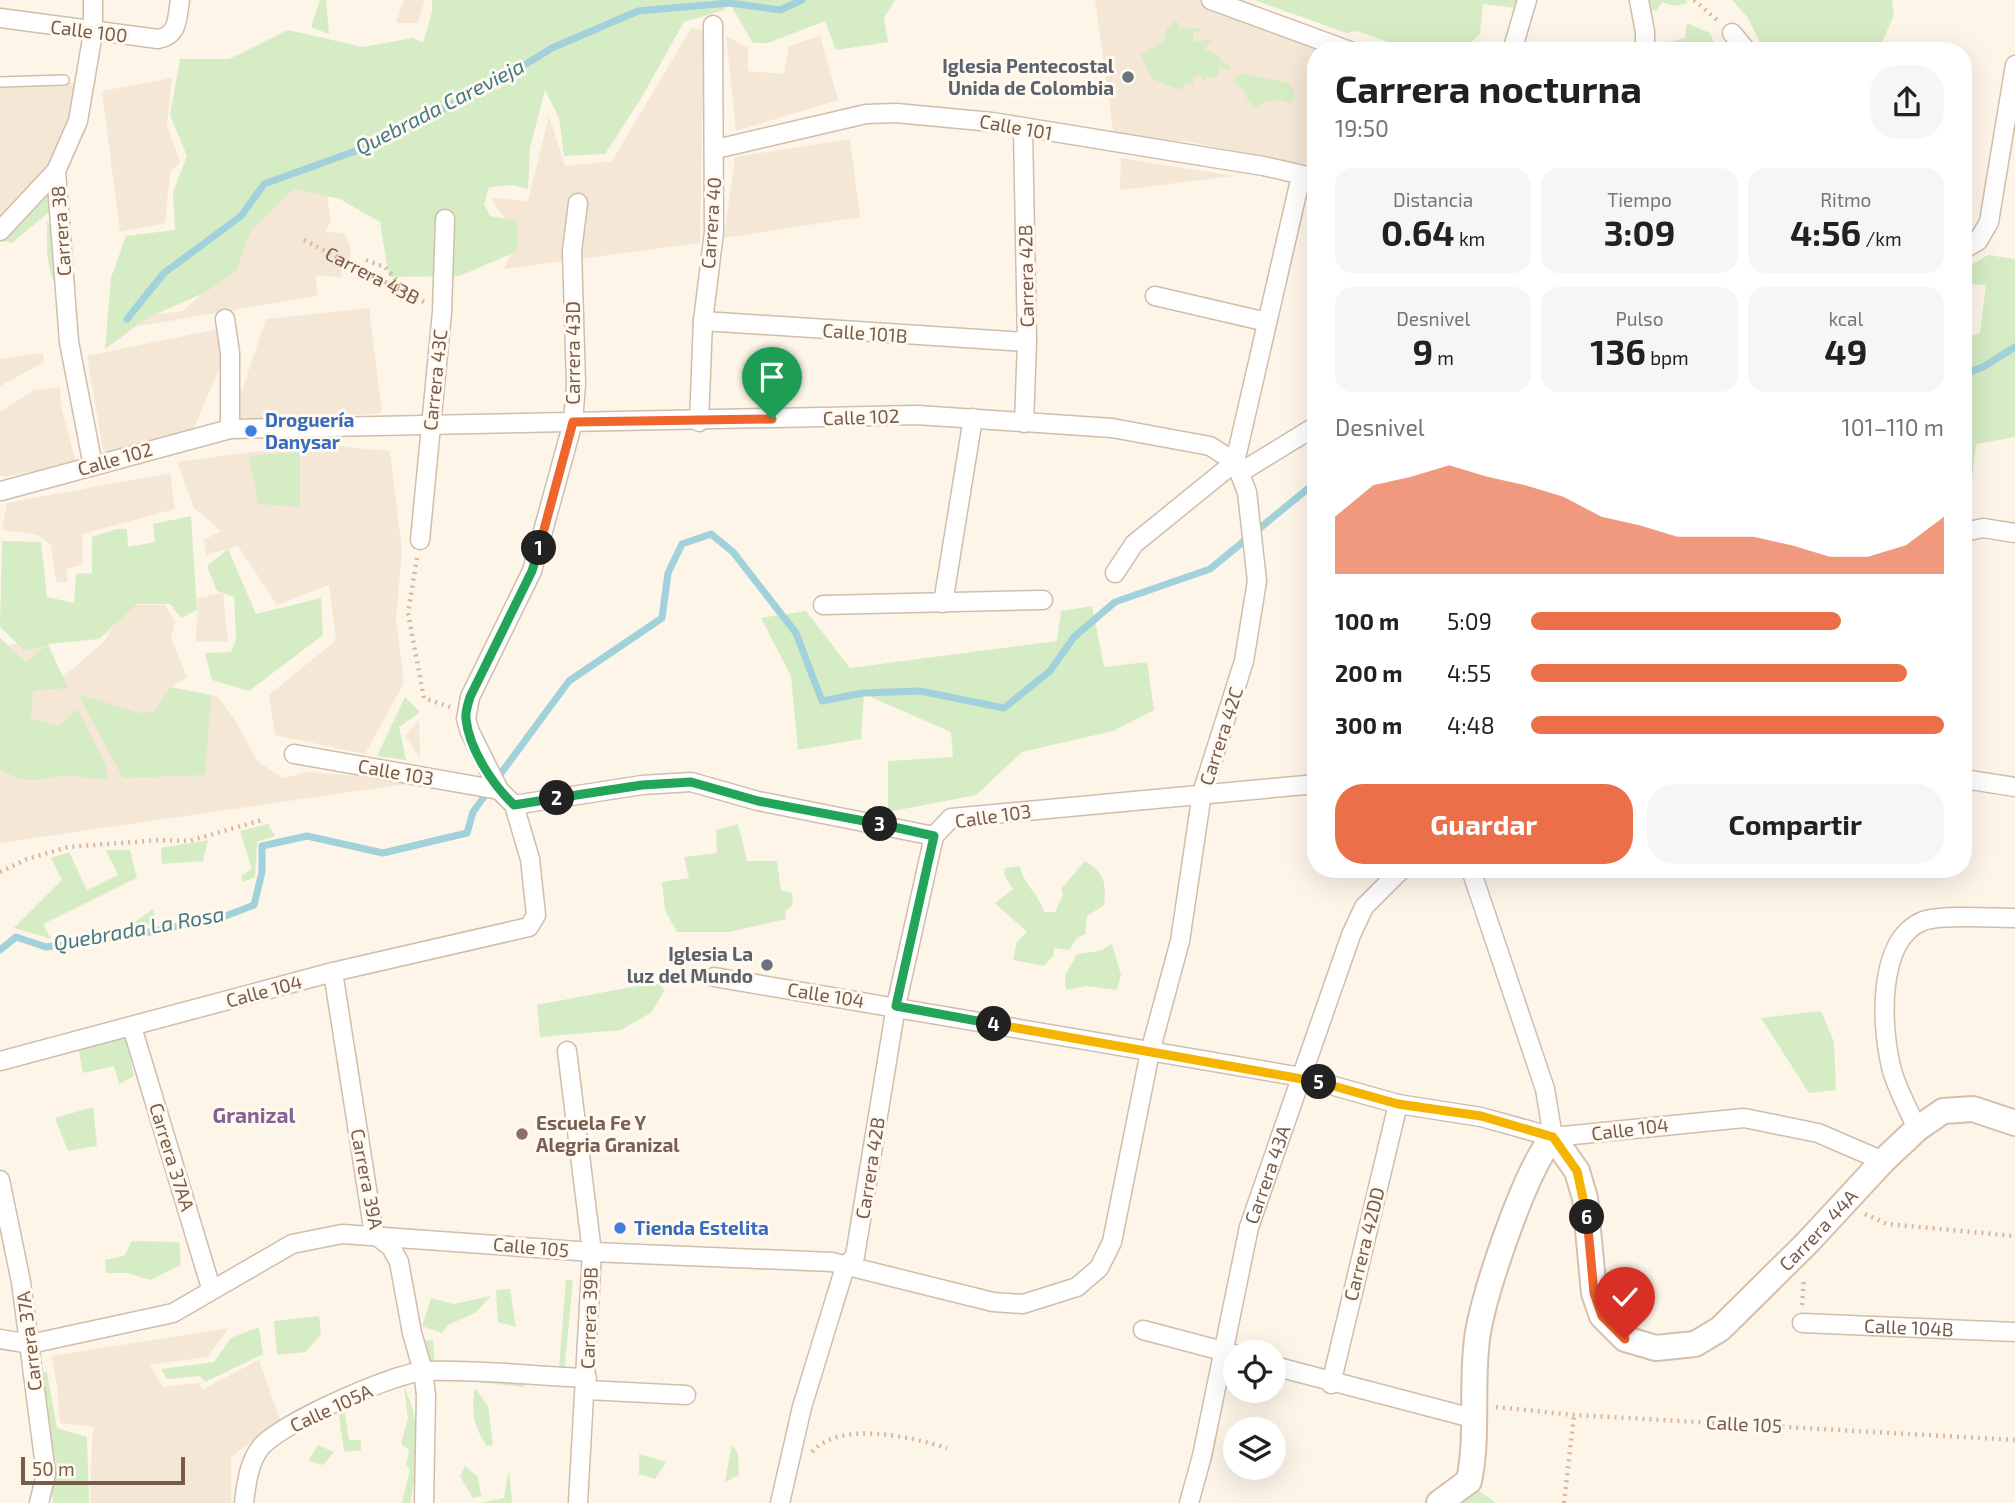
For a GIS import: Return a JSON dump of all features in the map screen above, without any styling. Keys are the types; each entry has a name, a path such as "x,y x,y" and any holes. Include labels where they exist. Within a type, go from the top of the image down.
{"street":[{"name":"Carrera 38","path":"93,0 93,33 78,121 56,171 69,342 93,466"},
{"name":"Calle 100","path":"0,18 93,33 158,39 168,37 176,30 180,0"},
{"path":"1211,0 1325,42"},
{"path":"1515,42 1527,0"},
{"path":"1639,0 1645,42"},
{"name":"Carrera 40","path":"699,422 703,321 713,232 716,149 713,24"},
{"path":"1732,33 1740,42"},
{"path":"1972,245 1978,242 1989,222 2015,65"},
{"name":"Calle 101","path":"716,149 874,114 945,116 1264,166 1307,177"},
{"name":"Carrera 42B","path":"1023,129 1027,342 1024,423"},
{"path":"0,230 56,171"},
{"name":"Carrera 42C","path":"1077,1287 1099,1268 1112,1242 1150,1052 1180,940 1202,793 1244,661 1257,581 1247,492 1238,467 1267,321 1307,184"},
{"name":"Carrera 43D","path":"466,713 470,697 532,571 554,500 573,422 576,384 572,251 578,203"},
{"name":"Carrera 43C","path":"421,540 442,312 445,219"},
{"path":"1156,296 1267,321"},
{"path":"225,319 229,353 230,429"},
{"name":"Calle 101B","path":"703,321 1027,342"},
{"name":"Calle 102","path":"1,491 230,429 430,424 699,422 917,415 1112,428 1210,446 1238,467"},
{"path":"943,603 973,418"},
{"path":"1115,573 1134,544 1238,467 1307,431"},
{"path":"1972,530 1983,528 2015,533"},
{"path":"823,605 1043,600"},
{"path":"466,713 480,757 499,790 514,805"},
{"name":"Calle 103","path":"294,754 499,790"},
{"path":"1972,780 2015,787"},
{"name":"Calle 103","path":"514,805 642,785 691,782 758,801 934,836 951,818 1307,785"},
{"name":"Calle 104","path":"0,1061 333,972 529,927 536,915 530,859 514,805"},
{"name":"Carrera 42B","path":"780,1503 802,1407 845,1267 855,1256 896,1006 934,836"},
{"name":"Carrera 43A","path":"1232,1340 1250,1227 1302,1077 1364,907 1393,878"},
{"path":"1439,1503 1469,1481 1474,1458 1472,1411 1479,1331 1501,1255 1537,1160 1553,1137 1545,1089 1474,878"},
{"path":"1917,1129 1893,1074 1886,1031 1884,987 1901,937 1924,921 2015,918"},
{"name":"Carrera 39A","path":"333,972 374,1234 391,1247 399,1262 412,1333 423,1371 426,1395 424,1503"},
{"name":"Calle 104","path":"714,977 1302,1077 1398,1104 1481,1116 1553,1137 1744,1118 1818,1133 1883,1161"},
{"name":"Carrera 37AA","path":"132,1027 211,1288"},
{"name":"Carrera 39B","path":"567,1051 592,1252 587,1384 578,1503"},
{"name":"Carrera 42DD","path":"1331,1384 1398,1104"},
{"name":"Carrera 44A","path":"1553,1137 1577,1171 1586,1198 1594,1293 1602,1316 1625,1339 1656,1348 1695,1344 1720,1329 1807,1243 1883,1161 1917,1129 1943,1111 1973,1109 2015,1123"},
{"name":"Carrera 37A","path":"0,1180 22,1282 46,1474 39,1503"},
{"name":"Calle 105","path":"0,1339 30,1344 173,1313 211,1288 292,1244 342,1234 374,1234 592,1252 832,1262 993,1302 1023,1304 1077,1287"},
{"name":"Calle 104B","path":"1802,1323 2015,1332"},
{"path":"1143,1330 1223,1351"},
{"path":"1286,1370 1331,1384 1472,1411"},
{"path":"423,1371 686,1395"},
{"name":"Calle 105A","path":"246,1503 253,1463 261,1447 298,1421 342,1400 423,1371"},
{"name":"Carrera 43A","path":"1189,1503 1223,1379"}],"lane":[{"path":"0,82 64,80"}],"path":[{"path":"1694,0 1732,33"},
{"name":"Carrera 43B","path":"304,240 442,312"},
{"path":"366,260 385,267 412,296 442,312"},
{"path":"421,540 408,613 424,698 466,713"},
{"path":"0,872 27,859 68,848 159,840 189,841 262,820"},
{"path":"1846,1200 1887,1224 2015,1236"},
{"path":"1802,1323 1807,1243"},
{"name":"Calle 105","path":"1472,1411 2015,1440"},
{"path":"1564,1503 1574,1415"},
{"path":"810,1456 831,1438 865,1434 916,1439 947,1448"}],"shaded area":[{"path":"404,0 425,0 418,23 396,23"},
{"path":"1095,0 1200,0 1316,42 1307,42 1307,163 1297,164 1190,142 1114,136"},
{"path":"691,28 704,30 700,243 504,269 518,237 490,198 528,201 549,116 565,166 612,161"},
{"path":"726,36 748,48 748,71 784,74 789,46 820,36 838,100 736,131"},
{"path":"172,78 167,125 180,162 170,172 165,223 120,232 102,91"},
{"path":"77,83 66,131 51,162 27,197 0,226 0,85"},
{"path":"850,139 860,217 724,238 735,157"},
{"path":"1121,158 1234,176 1120,190"},
{"path":"304,176 334,195 327,197 331,219 326,232 344,233 351,249 349,259 340,263 342,277 316,276 317,296 140,326 138,317 183,311 235,263 236,239"},
{"path":"369,308 382,413 230,425 266,319"},
{"path":"238,325 194,428 104,455 87,356"},
{"path":"43,353 44,362 0,386 0,359"},
{"path":"60,387 61,406 76,463 4,477 0,475 0,412 34,390"},
{"path":"310,444 390,451 402,551 396,619 404,683 365,754 275,735 269,695 336,640 329,585 277,605 238,546 206,555 204,540 221,531 194,508 177,462"},
{"path":"170,473 175,509 82,534 83,564 67,569 67,582 56,582 51,545 38,535 2,530 7,503"},
{"path":"223,593 228,642 196,641 198,598"},
{"path":"124,605 165,605 175,621 171,638 187,677 165,691 218,697 235,720 257,761 283,778 308,772 426,781 0,843 0,649 14,644 44,647 40,688 65,675 105,641"},
{"path":"419,720 420,758 405,736"},
{"path":"229,1328 207,1357 150,1365 163,1387 199,1383 203,1389 259,1360 280,1420 231,1457 231,1503 90,1503 92,1437 95,1427 60,1423 57,1384 51,1356"}],"green space":[{"path":"320,0 326,0 329,34 311,27"},
{"path":"432,0 895,0 884,18 888,42 836,50 825,21 768,43 753,43 730,4 724,10 684,22 640,100 605,154 564,156 559,118 545,90 530,148 528,189 512,185 489,187 484,204 490,216 517,221 518,251 459,276 389,277 380,222 340,199 294,189 251,230 236,271 206,292 147,318 105,349 111,278 126,236 175,230 173,192 187,156 170,115 180,59 229,59 288,30 363,47 413,38 423,43 432,12"},
{"path":"1254,0 1525,0 1523,9 1483,4 1480,34 1472,42 1388,42 1357,31 1347,33"},
{"path":"1641,0 1685,0 1688,3 1674,6 1662,2 1656,11 1641,5"},
{"path":"1732,0 1892,0 1894,15 1882,42 1760,42 1748,18"},
{"path":"1174,21 1179,23 1179,29 1200,28 1198,33 1193,32 1193,42 1213,39 1204,49 1219,56 1219,60 1231,67 1228,71 1220,67 1217,77 1207,77 1206,82 1199,75 1193,78 1194,85 1187,83 1180,90 1152,79 1141,55 1166,39 1166,30"},
{"path":"1687,23 1710,33 1714,42 1669,42 1685,38"},
{"path":"1240,73 1288,83 1294,93 1291,103 1273,101 1257,108 1248,101 1243,88 1233,83"},
{"path":"53,184 54,192 48,200 49,212 12,243 0,240 40,204"},
{"path":"47,221 56,231 57,284 50,272"},
{"path":"1988,255 2015,259 2015,437 1976,444 1972,479 1972,336 1980,333 1986,285 1972,284 1972,264"},
{"path":"300,451 300,507 258,504 249,456"},
{"path":"191,516 197,610 181,618 170,604 137,604 99,639 48,644 68,688 33,691 31,718 58,726 78,709 106,766 107,779 68,776 26,780 0,770 0,638 26,662 46,646 24,650 0,627 2,541 41,542 47,597 74,603 76,574 92,573 92,537 116,529 127,529 128,547 155,542 153,524"},
{"path":"228,549 256,614 321,598 323,635 249,691 212,680 205,653 231,652 236,639 234,597 217,591 207,566"},
{"path":"1092,606 1104,667 1147,662 1154,710 1113,731 1022,752 976,795 888,812 888,761 953,757 951,732 864,694 861,739 798,750 791,676 761,618 806,611 850,668 1057,641 1061,611"},
{"path":"170,687 211,695 205,775 123,778 78,694 139,713 154,712"},
{"path":"405,697 420,712 399,727 406,760 377,756"},
{"path":"268,824 275,836 257,842 255,877 243,882 241,876 252,869 240,831"},
{"path":"738,824 747,861 777,861 781,890 792,893 793,905 785,911 786,919 728,932 677,932 665,910 662,882 689,878 684,857 717,853 716,830"},
{"path":"208,840 203,861 162,864 161,848"},
{"path":"106,850 130,850 137,878 43,924 51,939 14,928 62,880 51,858 69,852 87,890 118,875"},
{"path":"1085,861 1100,874 1105,891 1104,905 1087,916 1085,934 1077,938 1069,950 1054,948 1054,955 1044,966 1013,960 1017,942 1027,932 995,903 1013,889 1004,875 1005,868 1020,866 1044,912 1055,912 1063,894 1061,889"},
{"path":"153,909 156,923 124,930"},
{"path":"1112,944 1121,975 1117,990 1086,986 1066,990 1065,976 1077,954 1100,951"},
{"path":"661,984 664,991 652,1012 621,1030 540,1037 537,1005 642,985"},
{"path":"1821,1011 1834,1042 1836,1090 1809,1093 1761,1018"},
{"path":"126,1036 134,1076 119,1084 114,1066 83,1073 78,1046"},
{"path":"93,1107 97,1146 68,1151 55,1118"},
{"path":"132,1241 179,1242 181,1265 150,1280 127,1273 106,1273 105,1260 124,1256"},
{"path":"566,1280 573,1280 563,1383 558,1380"},
{"path":"510,1289 516,1327 498,1322 496,1290"},
{"path":"491,1296 475,1313 448,1325 442,1333 422,1326 431,1298 454,1304"},
{"path":"319,1316 321,1335 305,1352 277,1355 274,1321"},
{"path":"259,1327 263,1354 205,1382 200,1376 167,1379 161,1369 214,1362 231,1338"},
{"path":"426,1340 433,1340 435,1366 520,1375 525,1387 476,1382 427,1370"},
{"path":"47,1372 57,1428 87,1437 89,1503 53,1503 39,1373"},
{"path":"404,1387 414,1415 417,1444 410,1503 402,1503 410,1470 406,1465 409,1450 401,1444 408,1418"},
{"path":"475,1388 488,1406 493,1445 487,1446 476,1425 473,1412"},
{"path":"338,1409 345,1413 349,1440 361,1440 361,1450 344,1452"},
{"path":"318,1445 334,1452 323,1465 308,1461"},
{"path":"732,1445 738,1454 739,1475 725,1482"},
{"path":"639,1454 666,1462 655,1479 639,1474"},
{"path":"465,1466 478,1477 481,1496 473,1498 460,1476"},
{"path":"509,1469 512,1503 480,1503 504,1498"},
{"path":"1473,1487 1496,1503 1459,1503"}],"waterway":[{"name":"Quebrada Carevieja","path":"127,319 164,273 241,216 264,184 372,145 505,77 552,48 638,11 730,3 780,10 802,0"},
{"name":"Quebrada La Rosa","path":"1972,371 2015,347"},
{"name":"Quebrada La Rosa","path":"496,780 569,681 662,618 668,573 682,544 711,534 733,552 796,633 822,701 863,693 920,691 1004,708 1050,671 1074,637 1115,602 1210,569 1307,489"},
{"name":"Quebrada La Rosa","path":"0,950 16,937 46,947 144,933 223,917 254,905 262,872 262,846 307,836 383,853 467,833 473,812 489,790"}],"place":[{"name":"Iglesia Pentecostal Unida de Colombia","path":"1128,77"},
{"name":"Droguería Danysar","path":"251,431"},
{"name":"Iglesia La luz del Mundo","path":"767,965"},
{"name":"Escuela Fe Y Alegria Granizal","path":"522,1134"},
{"name":"Tienda Estelita","path":"620,1228"}],"district":[{"name":"Granizal","path":"254,1116"}],"route":[{"path":"772,419 573,422 554,500 532,571 470,697 466,713 480,757 499,790 514,805 642,785 691,782 758,801 934,836 896,1006 1302,1077 1398,1104 1481,1116 1553,1137 1577,1171 1586,1198 1594,1293 1602,1316 1625,1339"}]}
